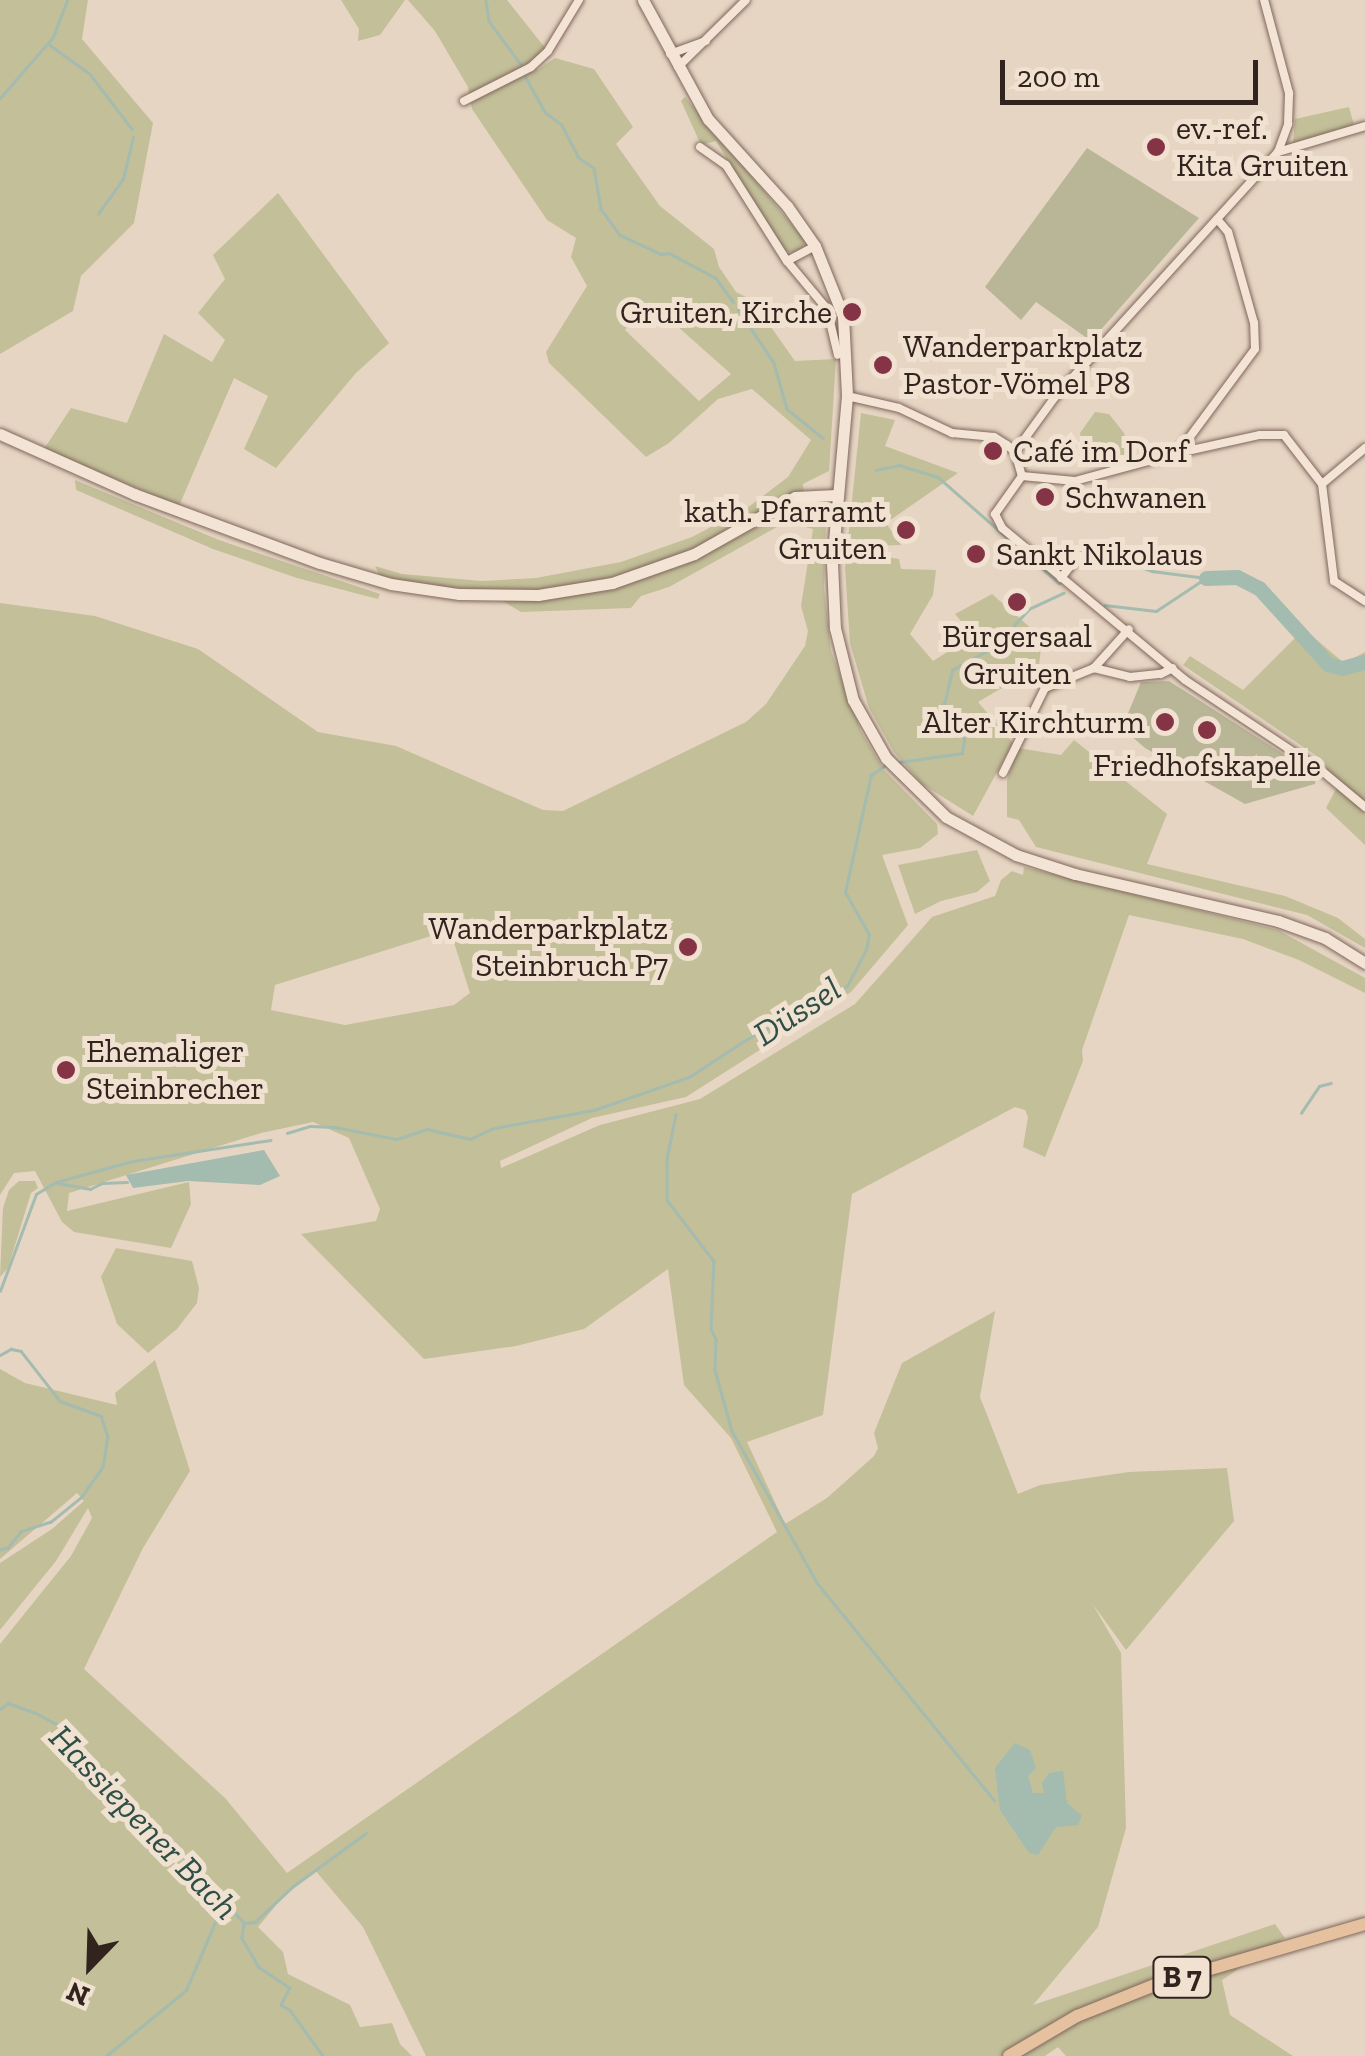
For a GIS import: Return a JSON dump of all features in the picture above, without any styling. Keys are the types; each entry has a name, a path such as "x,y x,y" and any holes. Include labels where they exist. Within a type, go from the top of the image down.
{"main road":[{"path":"643,0 708,119 787,206 815,246 844,316 847,396 836,495 832,588 838,648 860,716 886,758 908,784 955,824 1016,855 1075,874 1278,921 1324,938 1365,964"},
{"path":"0,434 134,494 320,563 391,584 459,594 538,595 612,583 694,554 795,498 836,495"},
{"name":"B 7","path":"1009,2056 1077,2016 1154,1986 1365,1924"}],"street":[{"path":"464,101 531,67 548,51 579,0"},
{"path":"678,67 746,0"},
{"path":"1015,452 1055,397 1278,152 1288,124 1288,93 1264,0"},
{"path":"670,54 706,41"},
{"path":"1278,152 1365,127"},
{"path":"700,147 726,164 787,261 831,314 838,355"},
{"path":"1178,452 1255,348 1254,323 1236,256 1228,232 1217,219"},
{"path":"787,261 815,246"},
{"path":"847,396 899,408 952,433 994,437 1015,452 1022,476 995,520 1172,668 1322,771 1365,808"},
{"path":"1022,476 1075,481 1178,452 1277,433 1292,440 1322,484 1334,581 1365,601"},
{"path":"1322,484 1365,448"},
{"path":"1061,578 1079,555"},
{"path":"1003,773 1045,688 1094,668 1129,629"},
{"path":"1094,668 1130,676 1161,674 1172,668"}],"shaded area":[{"path":"0,0 88,0 82,39 153,123 134,223 81,276 73,311 0,354"},
{"path":"341,0 405,0 380,35 358,41 359,29"},
{"path":"408,0 507,0 546,49 532,63 537,70 555,58 594,69 633,127 616,144 660,206 714,249 719,267 736,292 752,300 795,361 836,359 829,471 803,484 805,510 819,510 826,521 824,588 831,651 861,731 884,770 937,824 938,834 920,848 882,855 908,925 851,992 686,1097 592,1118 500,1161 501,1168 600,1125 700,1099 855,1004 932,917 995,896 1001,880 1012,871 1023,875 1024,867 1278,930 1365,978 1365,993 1299,960 1243,939 1129,915 1082,1050 1083,1061 1045,1157 1023,1147 1028,1117 1025,1110 1015,1107 852,1194 823,1415 747,1442 785,1524 827,1498 874,1456 878,1448 874,1433 902,1363 995,1311 980,1397 1018,1494 1040,1485 1129,1472 1227,1468 1234,1521 1126,1650 1092,1603 1121,1653 1126,1828 1098,1927 1033,2005 1275,1924 1285,1938 1222,1980 1230,2015 1293,2056 1066,2056 1058,2047 1045,2056 426,2056 363,1927 315,1870 292,1886 258,1927 283,1952 288,1974 350,2005 360,2027 392,2023 400,2044 412,2056 0,2056 0,1644 71,1556 92,1518 88,1508 56,1561 0,1630 0,1563 52,1529 84,1501 77,1493 0,1559 0,1369 25,1383 117,1405 115,1393 155,1360 190,1471 143,1548 84,1669 225,1798 287,1873 777,1532 731,1438 684,1385 668,1269 584,1329 516,1346 424,1359 301,1234 376,1221 380,1209 349,1138 313,1122 261,1133 69,1193 67,1211 189,1182 191,1204 171,1248 74,1232 62,1222 35,1171 14,1173 0,1195 0,603 95,616 198,649 318,732 396,746 543,810 563,811 746,722 766,704 805,646 808,631 801,606 813,529 786,522 669,587 641,596 631,608 521,612 484,590 425,586 380,576 375,566 402,574 482,581 536,578 621,562 692,537 747,508 788,477 811,440 752,389 718,399 669,443 646,457 549,363 546,352 587,286 571,257 576,238 547,220 472,109 468,87 435,31","holes":["650,302 731,374 699,401 625,330","450,930 470,993 454,1005 345,1025 271,1010 275,985"]},
{"path":"685,97 805,240 802,250 782,250 716,141 701,145 681,101"},
{"path":"1349,107 1354,125 1293,144 1295,119"},
{"path":"1087,148 1199,218 1091,341 1036,302 1021,320 985,287"},
{"path":"278,193 389,343 356,373 276,468 244,449 268,396 234,378 179,506 44,449 71,408 127,423 164,334 212,362 225,340 198,313 225,279 213,255"},
{"path":"1095,412 1109,414 1124,433 1132,459 1108,467 1083,453 1080,433"},
{"path":"861,413 895,420 885,446 958,473 886,523 901,545 859,546 859,553 899,559 901,569 936,570 933,595 910,634 933,661 973,636 955,614 992,594 1042,638 1039,666 978,702 1013,743 973,816 922,784 894,752 869,708 850,643 845,568"},
{"path":"75,480 219,540 380,594 378,599 297,578 213,549 76,490"},
{"path":"1304,629 1344,663 1365,652 1365,845 1326,808 1336,789 1324,761 1183,665 1190,656 1243,690"},
{"path":"1169,681 1316,775 1315,784 1245,804 1145,748 1122,728 1141,682"},
{"path":"1074,740 1167,814 1147,864 1285,896 1338,918 1365,939 1365,948 1307,915 1036,847 1019,820 1007,817 1007,780 1018,748 1061,755"},
{"path":"977,850 990,881 977,892 941,901 915,914 898,865"},
{"path":"264,1150 280,1176 260,1185 188,1181 133,1188 126,1175"},
{"path":"19,1181 35,1181 38,1188 31,1193 8,1268 0,1277 3,1208 9,1190"},
{"path":"116,1248 192,1261 199,1288 197,1303 177,1329 148,1353 117,1324 101,1277"},
{"path":"1015,1743 1030,1750 1036,1768 1028,1776 1033,1793 1044,1793 1042,1783 1049,1773 1063,1771 1067,1803 1082,1816 1078,1825 1056,1827 1038,1855 1029,1853 1000,1810 995,1768"}],"waterway":[{"path":"0,98 53,37 67,0"},
{"path":"486,0 489,21 522,66"},
{"path":"50,45 90,74 132,129"},
{"path":"524,74 545,112 562,125 578,157 594,168 601,209 620,235 661,254 669,253 716,278 733,301"},
{"path":"98,214 123,179 133,137"},
{"path":"738,309 774,363 787,409 823,438"},
{"path":"876,470 899,465 938,477 1059,583"},
{"path":"1084,558 1111,556 1152,571 1206,578"},
{"name":"Düssel","path":"1206,578 1237,577 1259,588 1328,664 1342,668 1365,662"},
{"name":"Düssel","path":"1105,605 1156,611 1203,580"},
{"name":"Düssel","path":"899,762 962,753 964,740 958,720 944,705 952,670 994,647 1029,609 1063,593"},
{"name":"Düssel","path":"287,1133 310,1126 335,1127 397,1139 427,1129 470,1139 494,1128 594,1110 689,1077 747,1039 847,986 866,950 869,935 845,892 871,775 886,765"},
{"path":"1301,1113 1319,1086 1331,1083"},
{"path":"676,1114 667,1160 667,1200 714,1261 711,1329 716,1339 715,1370 732,1431 818,1584 994,1800"},
{"name":"Düssel","path":"0,1291 36,1194 56,1182 133,1161 270,1140"},
{"path":"57,1183 90,1189 102,1183 127,1182"},
{"name":"Düssel","path":"0,1355 11,1349 21,1351 60,1401 101,1416 108,1436 103,1467 82,1497 51,1522 21,1532 8,1548 0,1550"},
{"name":"Hassiepener Bach","path":"0,1709 8,1703 38,1714 65,1729 80,1745 244,1923 242,1938 259,1967 290,1988 281,2005 290,2010 323,2056"},
{"path":"245,1923 255,1922 292,1887 366,1833"},
{"path":"106,2056 186,1990 222,1906"}],"place":[{"name":"ev.-ref. Kita Gruiten","path":"1156,147"},
{"name":"Gruiten, Kirche","path":"852,312"},
{"name":"Wanderparkplatz Pastor-Vömel P8","path":"883,365"},
{"name":"Café im Dorf","path":"993,451"},
{"name":"Schwanen","path":"1045,497"},
{"name":"kath. Pfarramt Gruiten","path":"906,530"},
{"name":"Sankt Nikolaus","path":"976,554"},
{"name":"Bürgersaal Gruiten","path":"1017,602"},
{"name":"Alter Kirchturm","path":"1165,722"},
{"name":"Friedhofskapelle","path":"1207,730"},
{"name":"Wanderparkplatz Steinbruch P7","path":"688,947"},
{"name":"Ehemaliger Steinbrecher","path":"66,1070"}]}
